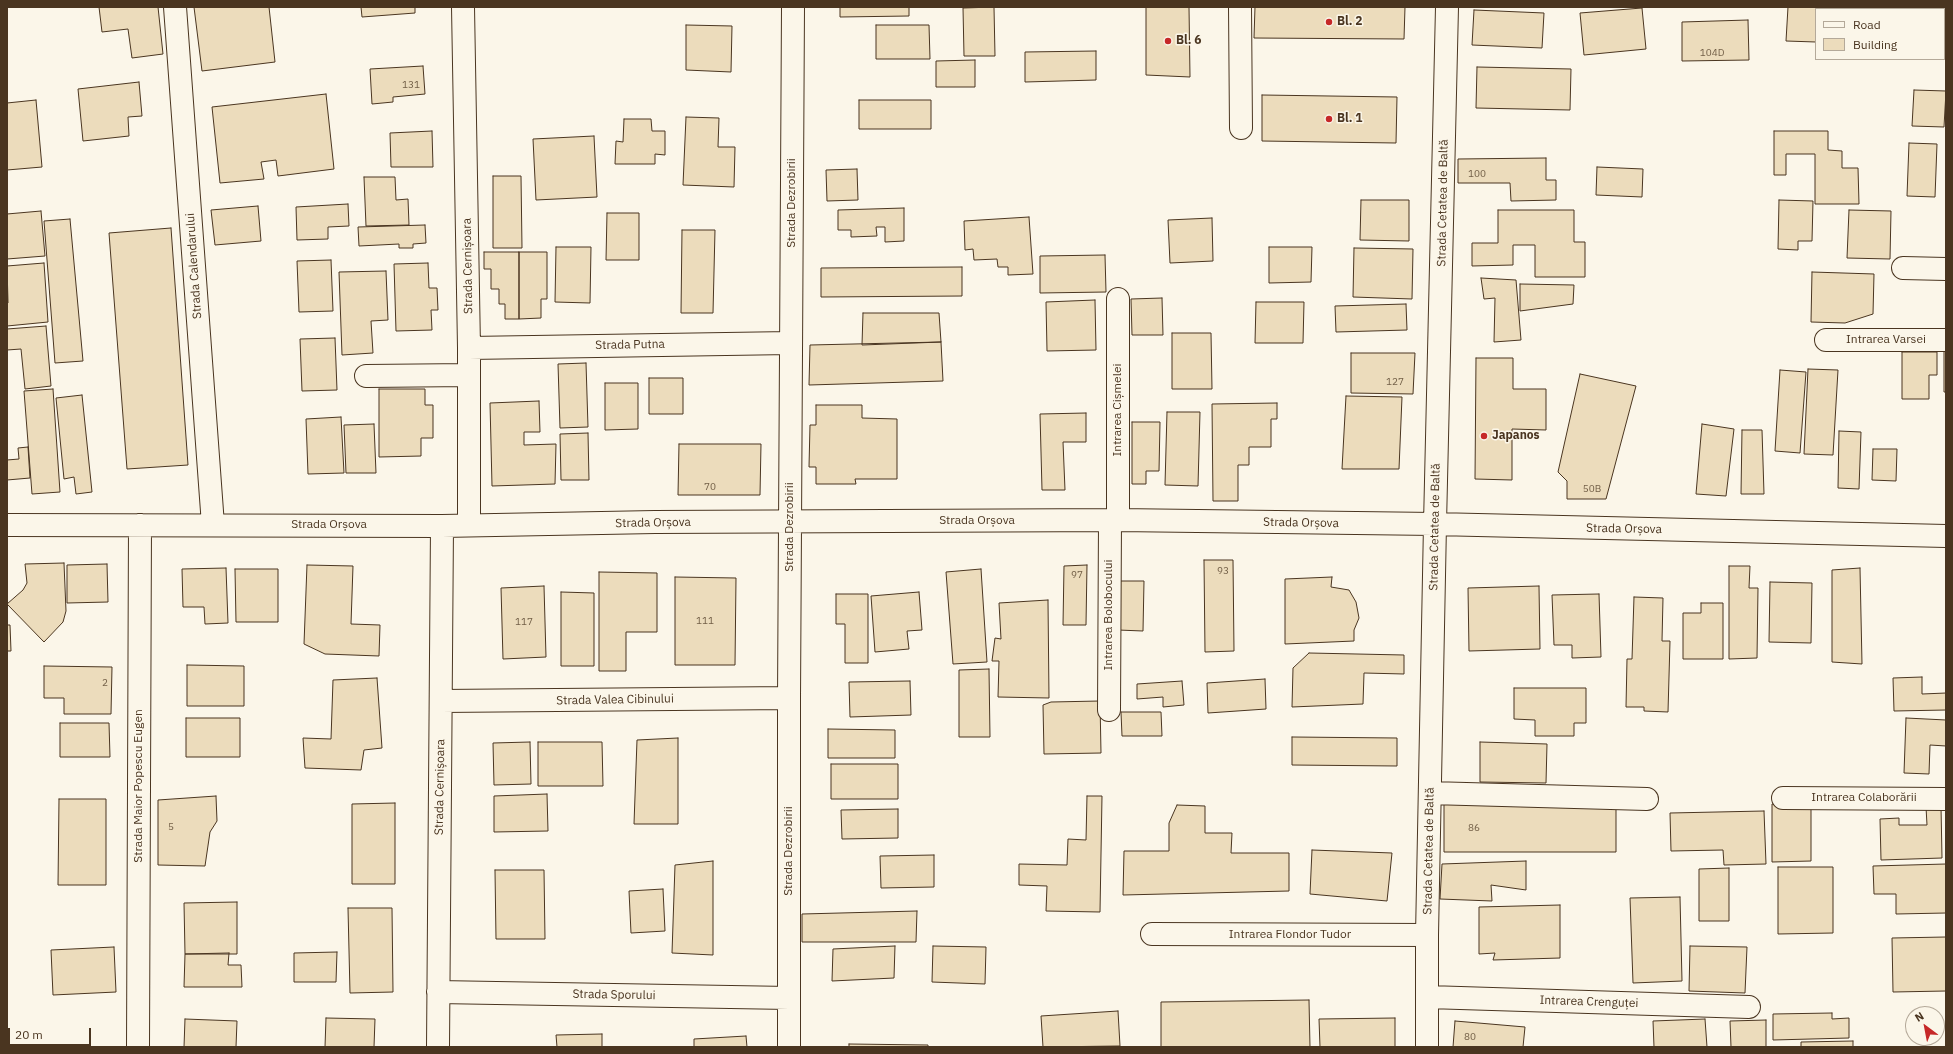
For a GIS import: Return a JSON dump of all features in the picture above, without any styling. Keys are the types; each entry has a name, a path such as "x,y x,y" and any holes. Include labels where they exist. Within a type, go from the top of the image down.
{"street":[{"name":"Strada Calendarului","path":"175,7 213,525"},
{"name":"Strada Cernișoara","path":"463,7 469,348 469,525"},
{"name":"Strada Dezrobirii","path":"788,1047 790,343 793,7"},
{"path":"1240,7 1240,128"},
{"name":"Strada Cetatea de Baltă","path":"1427,1047 1427,935 1447,7"},
{"path":"1903,268 1946,269"},
{"name":"Intrarea Cișmelei","path":"1114,520 1118,299"},
{"name":"Intrarea Varsei","path":"1826,340 1946,340"},
{"name":"Strada Putna","path":"469,348 790,343"},
{"path":"366,376 469,375"},
{"name":"Strada Orșova","path":"7,525 442,526 1114,520 1435,524 1946,536"},
{"name":"Intrarea Bolobocului","path":"1109,710 1114,520"},
{"name":"Strada Maior Popescu Eugen","path":"138,1047 140,525"},
{"name":"Strada Cernișoara","path":"438,1047 442,526"},
{"name":"Strada Valea Cibinului","path":"441,701 789,698"},
{"path":"1430,793 1647,799"},
{"name":"Intrarea Colaborării","path":"1783,798 1946,799"},
{"name":"Intrarea Flondor Tudor","path":"1152,934 1427,935"},
{"name":"Strada Sporului","path":"438,992 789,998"},
{"name":"Intrarea Crenguței","path":"1428,997 1749,1007"}],"building":[{"path":"99,7 158,7 163,54 132,58 128,29 102,32"},
{"path":"194,7 269,7 275,62 202,71"},
{"path":"361,7 415,7 415,13 362,17"},
{"path":"840,7 909,7 909,16 840,17"},
{"path":"994,7 995,56 964,56 963,8"},
{"name":"Bl. 6","path":"1146,7 1189,7 1190,77 1146,75"},
{"name":"Bl. 2","path":"1255,7 1405,7 1404,39 1254,38"},
{"path":"1788,7 1861,7 1815,8 1815,42 1786,41"},
{"path":"1946,7 1946,29 1945,8 1884,8"},
{"path":"1642,8 1646,49 1584,55 1580,13"},
{"path":"1474,10 1544,13 1542,48 1472,45"},
{"path":"1748,20 1749,60 1682,61 1682,22"},
{"path":"686,25 732,26 731,72 686,70"},
{"path":"876,25 929,25 930,59 876,59"},
{"path":"1096,51 1096,80 1025,82 1025,52"},
{"path":"975,60 975,87 936,87 936,61"},
{"path":"423,66 425,94 393,97 393,102 372,104 370,69"},
{"path":"1477,67 1571,69 1570,110 1476,108"},
{"path":"139,82 142,116 128,117 129,136 83,141 78,89"},
{"path":"1914,90 1946,91 1944,127 1912,126"},
{"path":"326,94 334,169 278,176 276,160 261,162 264,179 220,183 212,107"},
{"name":"Bl. 1","path":"1262,95 1397,97 1396,143 1262,141"},
{"path":"36,100 42,167 7,170 7,103"},
{"path":"859,100 931,100 931,129 859,129"},
{"path":"686,117 719,118 718,147 735,147 734,187 683,185"},
{"path":"624,119 651,119 652,131 665,131 665,155 655,154 655,164 615,164 616,141 623,142"},
{"path":"432,131 433,167 391,167 390,133"},
{"path":"1774,131 1828,131 1828,150 1842,151 1842,168 1858,168 1859,204 1815,204 1815,154 1786,154 1786,175 1774,175"},
{"path":"594,136 597,197 536,200 533,139"},
{"path":"1909,143 1937,144 1935,197 1907,196"},
{"path":"1546,158 1546,180 1556,180 1556,200 1511,201 1510,183 1458,183 1458,159"},
{"path":"1597,167 1643,169 1642,197 1596,195"},
{"path":"857,169 858,200 827,201 826,170"},
{"path":"493,176 521,176 522,248 493,248"},
{"path":"364,177 395,177 396,200 408,199 409,225 366,226"},
{"path":"1361,200 1409,200 1409,241 1360,240"},
{"path":"1779,200 1813,201 1812,241 1798,241 1798,250 1778,249"},
{"path":"348,204 349,226 328,227 328,239 297,240 296,207"},
{"path":"258,206 261,241 215,245 211,210"},
{"path":"904,208 904,241 885,242 885,227 876,227 877,236 851,237 851,230 838,230 838,210"},
{"path":"1498,210 1574,210 1574,242 1585,242 1585,277 1535,277 1535,245 1513,245 1513,265 1472,266 1472,243 1498,243"},
{"path":"1849,210 1891,211 1890,259 1847,258"},
{"path":"41,211 45,256 7,259 7,214"},
{"path":"607,213 639,213 639,260 606,260"},
{"path":"1029,217 1033,274 1008,275 1008,267 998,267 997,259 974,260 973,249 965,250 964,221"},
{"path":"1212,218 1213,261 1170,263 1168,220"},
{"path":"70,219 83,361 55,363 44,221"},
{"path":"425,225 426,243 413,244 413,248 399,248 399,244 359,246 358,227"},
{"path":"171,228 188,465 127,469 109,233"},
{"path":"682,230 715,230 713,313 681,313"},
{"path":"556,247 591,247 590,303 555,302"},
{"path":"1269,247 1312,247 1311,282 1269,283"},
{"path":"1354,248 1413,249 1412,299 1353,297"},
{"path":"484,252 519,252 519,319 505,319 505,304 499,304 499,289 491,289 491,269 484,269"},
{"path":"519,252 547,252 547,299 541,299 541,318 519,319"},
{"path":"1105,255 1106,292 1040,293 1040,256"},
{"path":"331,260 333,311 299,312 297,261"},
{"path":"44,263 48,322 7,326 7,266"},
{"path":"428,263 429,288 437,288 438,310 431,310 432,330 396,331 394,264"},
{"path":"962,267 962,296 821,297 821,268"},
{"path":"386,271 388,320 371,321 373,353 342,355 339,272"},
{"path":"1812,272 1874,274 1873,314 1845,323 1811,322"},
{"path":"1481,278 1516,280 1521,340 1494,342 1495,298 1484,299"},
{"path":"1520,284 1574,285 1573,304 1520,311"},
{"path":"1162,298 1163,335 1132,335 1131,299"},
{"path":"1095,300 1096,350 1047,351 1046,302"},
{"path":"1256,302 1304,302 1303,343 1255,343"},
{"path":"1406,304 1407,330 1336,332 1335,306"},
{"path":"863,313 939,313 941,342 862,345"},
{"path":"46,326 51,386 25,389 21,349 7,350 7,329"},
{"path":"1172,333 1211,333 1212,389 1172,389"},
{"path":"335,338 337,390 302,391 300,339"},
{"path":"941,342 943,381 809,385 810,345"},
{"path":"1944,351 1946,352 1946,392 1944,392"},
{"path":"1902,352 1937,352 1937,375 1929,375 1929,399 1902,399"},
{"path":"1351,353 1415,353 1413,394 1351,393"},
{"path":"1476,358 1513,358 1513,389 1546,389 1546,430 1512,429 1512,480 1475,479"},
{"path":"586,363 588,427 560,428 558,364"},
{"path":"1808,369 1838,370 1833,455 1804,454"},
{"path":"1780,370 1806,372 1800,453 1775,451"},
{"path":"1580,374 1636,386 1606,499 1567,499 1567,481 1558,472"},
{"path":"649,378 683,378 683,414 649,414"},
{"path":"605,383 638,383 638,429 605,430"},
{"path":"53,389 60,492 32,494 24,391"},
{"path":"379,389 425,389 425,405 433,405 433,438 421,438 421,456 379,457"},
{"path":"82,395 92,492 76,494 74,477 64,479 56,398"},
{"path":"1346,396 1402,397 1399,469 1342,469"},
{"path":"539,401 540,432 524,432 524,445 556,444 555,484 492,486 490,403"},
{"path":"1277,403 1277,419 1271,419 1271,447 1249,447 1249,465 1238,465 1238,501 1213,501 1212,404"},
{"path":"816,405 862,405 862,418 897,419 897,479 855,479 856,484 816,484 816,467 809,467 810,425 816,425"},
{"path":"1167,412 1200,412 1198,486 1165,485"},
{"path":"1086,413 1086,442 1063,442 1065,490 1042,490 1040,414"},
{"path":"341,417 344,473 308,474 306,419"},
{"path":"1132,422 1160,422 1159,471 1146,471 1146,484 1132,484"},
{"path":"374,424 376,473 346,473 344,425"},
{"path":"1702,424 1734,429 1726,496 1696,494"},
{"path":"1742,430 1762,430 1764,494 1741,494"},
{"path":"1839,431 1861,432 1859,489 1838,488"},
{"path":"588,433 589,480 561,480 560,434"},
{"path":"679,444 761,444 760,495 678,495"},
{"path":"28,447 30,478 7,480 7,460 19,459 18,448"},
{"path":"1873,449 1897,449 1896,481 1872,480"},
{"path":"1204,560 1233,560 1234,651 1205,652"},
{"path":"64,563 66,611 63,622 44,642 7,604 23,590 27,583 25,564"},
{"path":"107,564 108,602 67,603 67,565"},
{"path":"307,565 353,566 351,624 380,625 379,656 325,654 304,644"},
{"path":"1087,565 1086,625 1063,625 1064,566"},
{"path":"1729,566 1750,566 1749,588 1758,588 1757,658 1729,659"},
{"path":"226,568 228,623 205,624 204,607 183,607 182,569"},
{"path":"1860,568 1862,664 1832,662 1832,570"},
{"path":"235,569 278,569 278,622 236,622"},
{"path":"981,569 987,662 953,664 946,572"},
{"path":"599,572 657,573 657,632 626,632 626,671 599,671"},
{"path":"675,577 736,578 735,665 675,665"},
{"path":"1332,577 1331,587 1349,590 1356,602 1359,618 1354,630 1354,641 1285,644 1285,579"},
{"path":"1119,581 1144,581 1143,631 1118,630"},
{"path":"1770,582 1812,583 1811,643 1769,642"},
{"path":"544,586 546,657 503,659 501,588"},
{"path":"1539,586 1540,649 1469,651 1468,588"},
{"path":"561,592 594,593 594,666 561,666"},
{"path":"919,592 922,630 907,631 909,649 875,652 871,596"},
{"path":"836,594 868,594 868,663 845,663 845,624 836,624"},
{"path":"1599,594 1601,657 1572,658 1572,645 1554,645 1552,595"},
{"path":"1634,597 1663,598 1662,641 1670,641 1668,712 1644,711 1644,707 1626,707 1627,659 1632,659"},
{"path":"1048,600 1049,698 998,697 999,661 992,661 995,638 1001,639 999,603"},
{"path":"1701,603 1723,603 1723,659 1683,659 1683,613 1701,613"},
{"path":"7,625 10,625 11,651 7,651"},
{"path":"1309,653 1404,655 1404,674 1364,673 1363,704 1292,707 1293,668"},
{"path":"187,665 244,666 244,706 187,706"},
{"path":"44,666 112,667 111,714 64,714 64,698 44,698"},
{"path":"989,669 990,737 959,737 959,670"},
{"path":"1922,677 1922,694 1946,693 1946,710 1894,711 1893,678"},
{"path":"377,678 382,748 364,750 361,770 305,768 303,738 331,739 333,680"},
{"path":"1265,679 1266,709 1208,713 1207,683"},
{"path":"910,681 911,715 850,717 849,682"},
{"path":"1182,681 1184,705 1163,707 1163,697 1137,699 1137,684"},
{"path":"1514,688 1586,688 1586,723 1574,723 1574,736 1535,736 1535,720 1514,719"},
{"path":"1100,701 1101,753 1044,754 1043,705 1051,702"},
{"path":"1121,712 1161,712 1162,736 1122,736"},
{"path":"186,718 240,718 240,757 186,757"},
{"path":"1906,718 1946,720 1946,746 1930,745 1929,774 1904,773"},
{"path":"60,723 109,723 110,757 60,757"},
{"path":"828,729 895,730 895,758 828,758"},
{"path":"1292,737 1397,738 1397,766 1292,765"},
{"path":"678,738 678,824 634,824 637,740"},
{"path":"530,742 531,784 494,785 493,743"},
{"path":"538,742 602,742 603,786 538,786"},
{"path":"1480,742 1547,744 1546,783 1480,782"},
{"path":"831,764 898,764 898,799 831,799"},
{"path":"547,794 548,831 494,832 494,796"},
{"path":"216,796 217,821 210,832 205,866 158,865 158,800"},
{"path":"1087,796 1102,796 1100,912 1046,911 1047,886 1019,885 1019,864 1067,865 1068,839 1086,840"},
{"path":"59,799 106,799 106,885 58,885"},
{"path":"1616,801 1616,852 1444,852 1444,802"},
{"path":"395,803 395,884 352,884 352,804"},
{"path":"1811,803 1811,861 1772,862 1772,804"},
{"path":"1177,805 1205,806 1205,833 1232,833 1231,853 1289,853 1289,891 1123,895 1124,851 1169,851 1169,823"},
{"path":"1941,806 1942,858 1881,860 1880,819 1899,818 1899,825 1927,825 1926,807"},
{"path":"898,809 898,838 842,839 841,810"},
{"path":"1764,811 1766,864 1724,865 1723,850 1671,851 1670,813"},
{"path":"1312,850 1392,853 1387,901 1310,894"},
{"path":"934,855 934,887 881,888 880,856"},
{"path":"713,861 713,955 672,953 675,865"},
{"path":"1526,861 1526,890 1491,885 1492,901 1440,899 1442,864"},
{"path":"1946,864 1946,913 1896,914 1896,894 1874,894 1873,866"},
{"path":"1778,867 1833,867 1833,933 1778,934"},
{"path":"1729,868 1729,921 1699,921 1699,869"},
{"path":"495,870 544,870 545,939 496,939"},
{"path":"663,889 665,931 631,933 629,891"},
{"path":"1680,897 1682,981 1633,983 1630,898"},
{"path":"237,902 237,954 185,954 184,903"},
{"path":"1560,905 1560,958 1493,960 1495,953 1479,954 1479,907"},
{"path":"348,908 392,908 393,992 350,993"},
{"path":"917,911 916,942 802,942 802,914"},
{"path":"1946,937 1946,991 1893,992 1892,938"},
{"path":"895,946 894,978 832,981 833,949"},
{"path":"933,946 986,947 985,984 932,982"},
{"path":"1690,946 1747,947 1745,993 1689,991"},
{"path":"114,947 116,992 53,995 51,950"},
{"path":"337,952 336,982 294,982 294,953"},
{"path":"229,953 228,965 241,965 242,987 184,987 185,954"},
{"path":"1309,1000 1310,1047 1161,1047 1161,1002"},
{"path":"1118,1011 1120,1046 1043,1047 1041,1016"},
{"path":"1832,1013 1832,1019 1849,1018 1849,1038 1773,1040 1773,1014"},
{"path":"326,1018 375,1019 374,1047 325,1047"},
{"path":"1395,1018 1395,1047 1320,1047 1319,1019"},
{"path":"185,1019 237,1021 236,1047 184,1047"},
{"path":"1705,1019 1707,1047 1654,1047 1653,1021"},
{"path":"1766,1020 1766,1047 1731,1047 1730,1021"},
{"path":"1455,1021 1525,1027 1523,1047 1453,1047"},
{"path":"602,1034 602,1047 557,1047 556,1035"},
{"path":"746,1036 747,1047 694,1047 694,1039"},
{"path":"1853,1041 1853,1047 1801,1047 1801,1042"},
{"path":"849,1044 928,1045 928,1047 849,1047"}],"place":[{"name":"Bl. 2","path":"1329,22"},
{"name":"Bl. 6","path":"1168,41"},
{"name":"Bl. 1","path":"1329,119"},
{"name":"Japanos","path":"1484,436"}]}
